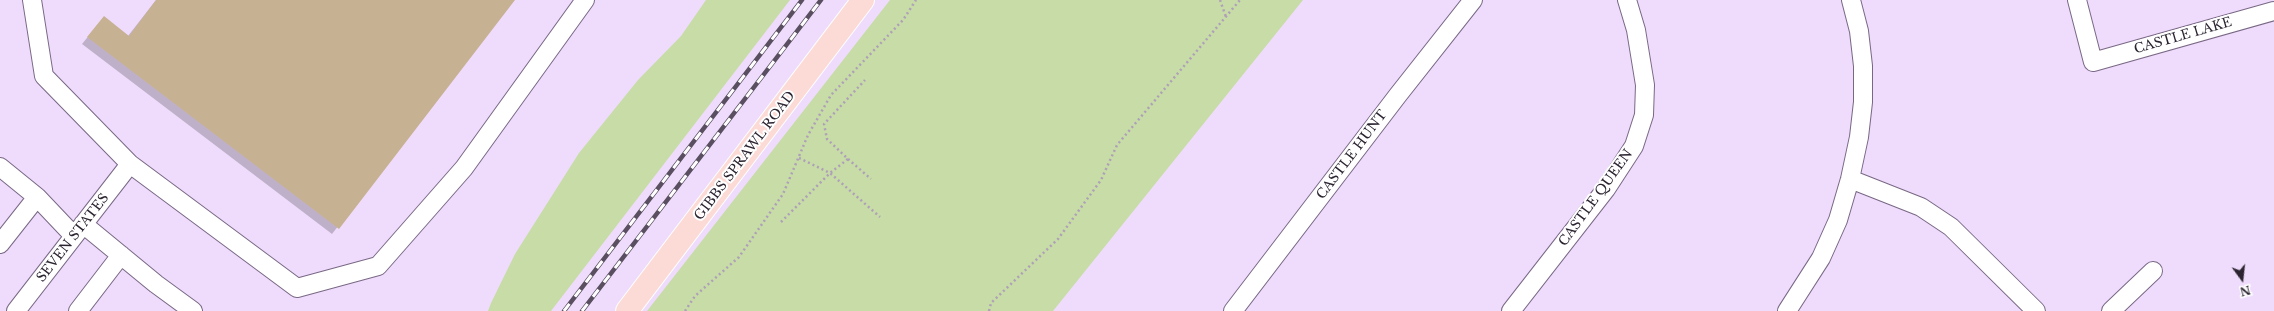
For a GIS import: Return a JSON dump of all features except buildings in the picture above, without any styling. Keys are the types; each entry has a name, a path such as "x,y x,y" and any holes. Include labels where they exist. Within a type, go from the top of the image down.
{"main road":[{"name":"GIBBS SPRAWL ROAD","path":"628,311 863,0"}],"street":[{"path":"32,0 44,76 130,164 297,288 378,266 464,168 585,0"},
{"name":"CASTLE HUNT","path":"1233,311 1398,94 1473,0"},
{"name":"CASTLE QUEEN","path":"1511,311 1606,189 1634,146 1644,115 1645,85 1636,30 1627,0"},
{"path":"1787,311 1821,258 1838,220 1850,179 1859,138 1863,102 1863,66 1859,31 1851,0"},
{"name":"CASTLE LAKE","path":"2077,0 2093,62 2274,11"},
{"name":"SEVEN STATES","path":"16,311 130,164"},
{"path":"0,167 79,230 121,256 193,311"},
{"path":"1850,179 1921,207 1951,227 2036,311"},
{"path":"0,244 37,197"},
{"path":"78,311 121,256"},
{"path":"2111,311 2153,271"}],"path":[{"path":"685,311 695,296 739,257 783,194 808,135 831,94 903,20 916,0"},
{"path":"1220,0 1226,17"},
{"path":"989,311 991,303 1058,238 1101,180 1117,145 1240,0"},
{"path":"865,80 824,124 827,139 871,178"},
{"path":"799,158 830,173 880,216"},
{"path":"781,222 830,173 848,159"}],"green space":[{"path":"706,0 790,0 551,311 488,311 515,254 579,153 638,80 681,36"},
{"path":"890,0 1303,0 1053,311 647,311"}],"railway":[{"path":"564,311 802,0"},
{"path":"582,311 821,0"}]}
